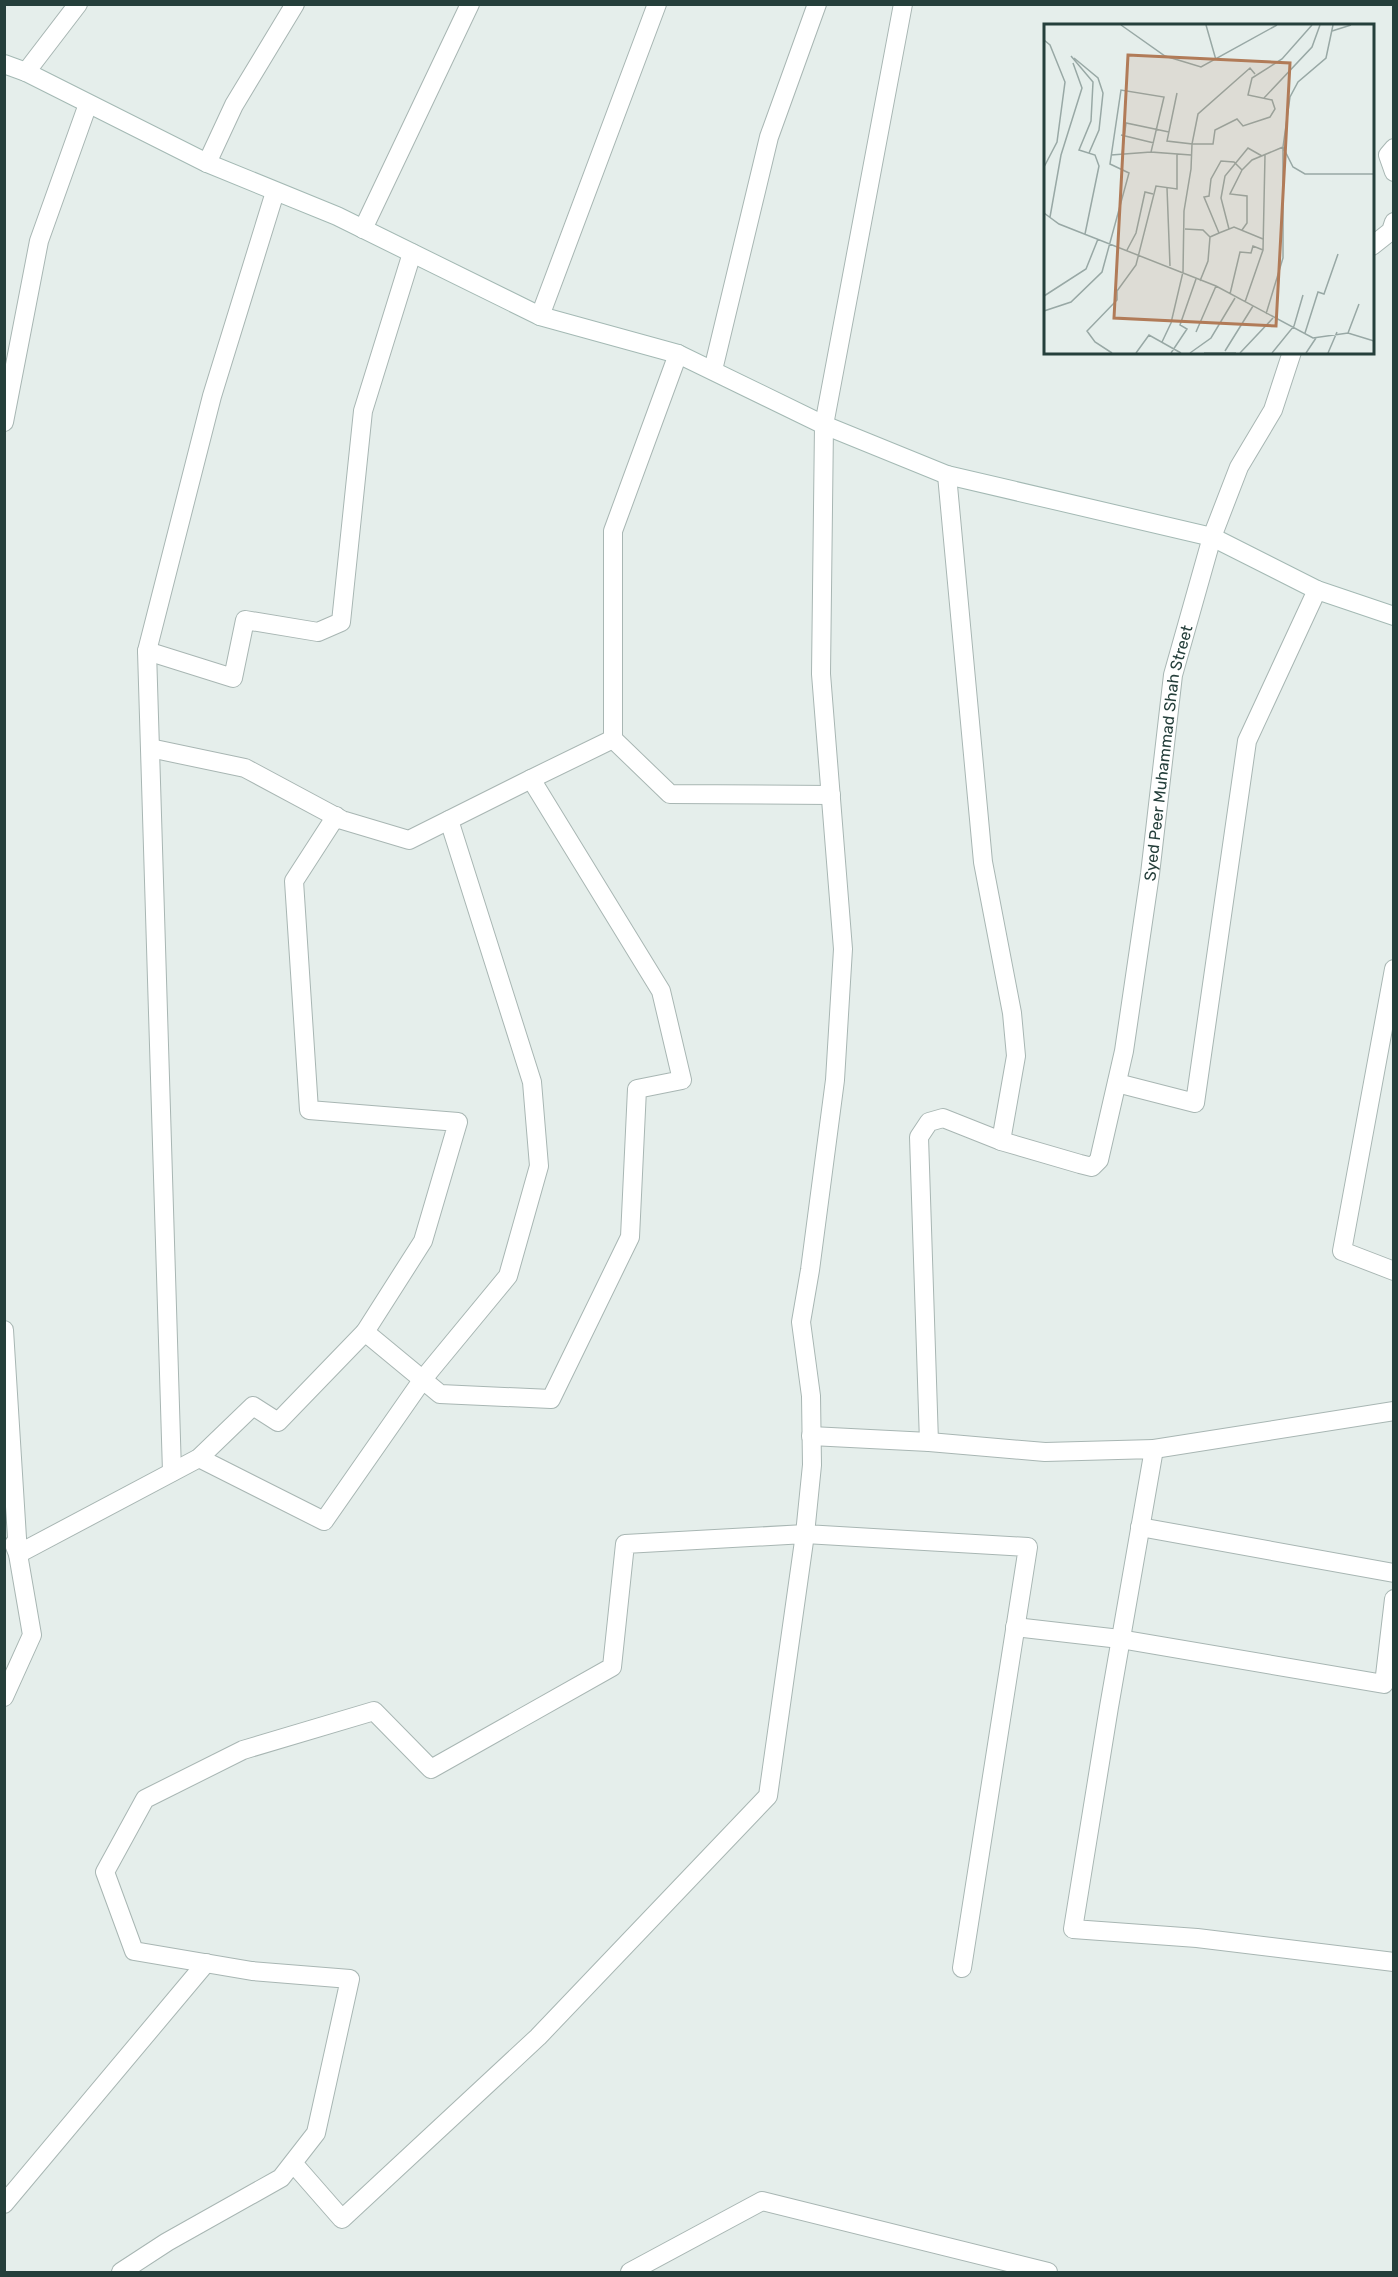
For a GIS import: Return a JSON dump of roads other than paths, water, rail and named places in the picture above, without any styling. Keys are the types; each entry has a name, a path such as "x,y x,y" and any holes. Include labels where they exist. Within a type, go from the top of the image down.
{"street":[{"path":"26,72 78,4"},
{"path":"207,163 234,105 295,4"},
{"path":"363,229 470,4"},
{"path":"540,316 657,4"},
{"path":"713,370 769,137 817,4"},
{"path":"293,2163 342,2219 538,2037 768,1796 805,1534 812,1466 811,1396 801,1322 835,1080 843,949 821,674 824,425 903,4"},
{"path":"4,64 26,72 207,163 337,216 540,316 678,354 824,425 947,475 1212,537 1317,590 1394,616"},
{"path":"4,422 39,241 88,104"},
{"path":"1394,148 1388,155 1394,172"},
{"path":"172,1472 147,651 212,396 275,192"},
{"path":"1374,244 1391,231 1394,222"},
{"path":"147,651 233,678 245,620 318,632 341,621 363,411 412,253"},
{"path":"678,354 613,531 614,739 670,794 831,795"},
{"name":"Syed Peer Muhammad Shah Street","path":"1001,1141 1092,1167 1099,1160 1124,1051 1150,874 1173,675 1212,537 1239,467 1273,411 1291,354"},
{"path":"929,1442 919,1137 929,1122 943,1118 1001,1141 1016,1056 1012,1013 983,862 947,475"},
{"path":"1118,1083 1195,1103 1247,741 1317,590"},
{"path":"150,748 245,768 336,816 409,840 614,739"},
{"path":"365,1332 440,1394 551,1399 630,1237 637,1089 682,1080 661,991 531,779"},
{"path":"18,1554 200,1458 253,1406 278,1422 365,1332 423,1241 458,1122 309,1110 294,880 336,816"},
{"path":"200,1458 324,1521 423,1379 508,1276 539,1166 532,1082 449,820"},
{"path":"1394,969 1342,1251 1394,1271"},
{"path":"4,1330 18,1554 32,1635 4,1697"},
{"path":"811,1436 929,1442 1045,1452 1154,1449 1394,1411"},
{"path":"1154,1449 1120,1639 1073,1929 1197,1938 1394,1962"},
{"path":"4,1516 18,1554"},
{"path":"1140,1527 1394,1573"},
{"path":"121,2272 167,2242 281,2178 293,2163 316,2133 350,1979 252,1971 134,1951 105,1872 145,1799 243,1750 374,1711 430,1769 612,1667 625,1544 805,1534 1028,1547 962,1968"},
{"path":"1015,1627 1120,1639 1384,1684 1394,1599"},
{"path":"4,2204 206,1963"},
{"path":"637,2271 762,2201 1048,2272"}]}
